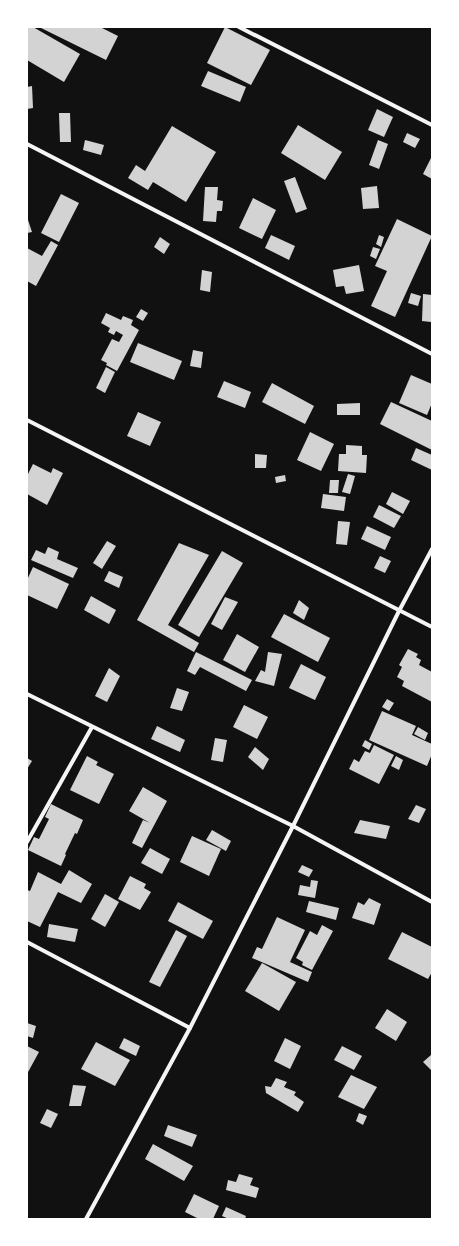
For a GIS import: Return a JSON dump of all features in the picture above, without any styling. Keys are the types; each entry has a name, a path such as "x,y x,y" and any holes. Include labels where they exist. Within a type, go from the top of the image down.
{"street":[{"path":"240,27 432,125"},
{"path":"27,144 432,354"},
{"path":"27,420 432,627"},
{"path":"86,1219 190,1028 293,826 399,611 432,549"},
{"path":"27,694 293,826 432,902"},
{"path":"27,842 92,727"},
{"path":"27,942 190,1028"}],"building":[{"path":"27,27 33,27 80,54 64,82 27,60"},
{"path":"39,27 100,27 118,36 106,60"},
{"path":"225,27 270,50 251,85 207,63"},
{"path":"208,71 246,87 240,102 201,86"},
{"path":"32,86 33,108 27,109 27,87"},
{"path":"377,109 393,117 384,137 368,130"},
{"path":"59,113 70,113 71,142 60,142"},
{"path":"298,125 342,152 325,180 281,153"},
{"path":"172,126 216,152 186,202 153,182 148,190 128,178 136,165 145,171"},
{"path":"407,133 420,139 415,148 403,142"},
{"path":"85,140 104,145 101,155 83,150"},
{"path":"378,140 388,144 379,169 369,165"},
{"path":"432,156 432,179 423,174"},
{"path":"295,177 307,209 296,213 284,181"},
{"path":"377,186 379,208 363,209 361,188"},
{"path":"205,187 218,187 217,200 223,201 222,211 217,211 216,222 203,221"},
{"path":"61,194 79,203 59,242 41,233"},
{"path":"253,198 276,210 262,239 239,228"},
{"path":"27,217 32,232 27,233"},
{"path":"397,219 432,236 395,317 371,306 387,271 375,266"},
{"path":"271,235 295,246 289,260 265,248"},
{"path":"379,235 384,237 381,247 376,244"},
{"path":"160,237 170,244 164,254 154,247"},
{"path":"51,241 58,245 36,286 27,281 27,248 42,256"},
{"path":"373,247 380,249 376,259 370,256"},
{"path":"359,265 364,291 346,294 344,286 336,287 333,270"},
{"path":"202,270 212,272 210,292 200,290"},
{"path":"411,293 421,296 418,306 408,303"},
{"path":"423,294 432,295 431,322 422,321"},
{"path":"141,309 148,313 143,321 136,317"},
{"path":"106,313 121,320 123,316 133,320 131,325 139,330 117,371 106,365 107,363 101,360 112,339 119,342 123,335 116,331 114,335 108,332 110,328 101,323"},
{"path":"138,343 182,361 174,380 130,362"},
{"path":"193,350 203,352 201,368 190,366"},
{"path":"106,367 115,372 105,393 96,388"},
{"path":"411,375 432,384 432,403 427,415 399,403"},
{"path":"224,381 251,392 245,408 217,397"},
{"path":"272,383 314,406 305,424 262,402"},
{"path":"391,402 432,421 432,450 380,424"},
{"path":"360,403 360,415 337,415 337,404"},
{"path":"138,412 161,422 150,446 127,436"},
{"path":"310,432 334,444 321,471 297,460"},
{"path":"346,445 362,446 362,455 367,455 366,473 338,471 339,454 346,454"},
{"path":"416,448 432,455 432,470 411,460"},
{"path":"255,454 267,455 266,468 255,468"},
{"path":"33,464 51,473 53,468 63,473 47,505 27,494 27,476"},
{"path":"348,474 355,476 350,494 342,492"},
{"path":"285,475 286,481 276,483 275,477"},
{"path":"330,480 339,480 338,493 329,493"},
{"path":"392,492 410,501 403,514 386,504"},
{"path":"323,494 346,497 344,511 321,508"},
{"path":"379,505 401,516 394,528 373,517"},
{"path":"338,521 350,522 347,545 336,544"},
{"path":"367,526 391,537 385,550 361,539"},
{"path":"107,541 116,546 102,569 93,563"},
{"path":"179,543 209,555 168,625 199,643 194,652 137,620"},
{"path":"48,547 59,552 57,559 78,568 73,578 31,560 36,550 45,554"},
{"path":"222,551 243,563 199,637 178,625"},
{"path":"380,556 391,561 385,573 374,568"},
{"path":"33,567 69,584 57,609 27,595 27,580"},
{"path":"109,571 123,577 119,588 104,581"},
{"path":"91,596 116,610 109,624 84,610"},
{"path":"225,597 238,602 222,630 211,624"},
{"path":"299,600 309,608 304,620 293,613"},
{"path":"284,614 330,638 318,662 271,637"},
{"path":"237,634 259,647 245,672 223,660"},
{"path":"408,649 418,654 416,657 421,660 419,665 432,672 432,702 402,686 404,681 397,677 402,667 399,665"},
{"path":"196,652 252,680 246,691 200,667 195,675 187,671"},
{"path":"268,652 282,654 274,686 255,681 261,670 265,672"},
{"path":"301,664 326,677 315,700 289,688"},
{"path":"109,668 120,676 107,702 95,696"},
{"path":"177,688 189,692 182,711 170,708"},
{"path":"387,699 394,703 389,711 382,707"},
{"path":"244,705 268,717 257,739 233,727"},
{"path":"382,711 416,726 412,735 432,744 432,754 427,766 369,740"},
{"path":"157,726 185,740 180,752 151,739"},
{"path":"418,727 428,733 425,740 414,734"},
{"path":"215,738 227,740 223,762 211,760"},
{"path":"365,740 372,744 369,750 362,746"},
{"path":"374,745 394,755 379,784 349,769 354,759 359,762 365,751 370,753"},
{"path":"255,747 269,759 263,770 248,757"},
{"path":"87,756 98,762 96,765 114,774 99,804 70,790"},
{"path":"396,756 403,760 399,770 391,766"},
{"path":"27,758 32,761 27,769"},
{"path":"143,787 167,801 142,848 132,843 143,820 150,823 129,811"},
{"path":"51,804 83,820 77,834 75,833 61,866 28,850 34,837 39,839 49,819 45,817"},
{"path":"416,805 426,809 419,823 408,819"},
{"path":"360,820 390,826 386,839 354,833"},
{"path":"212,830 231,841 226,851 206,840"},
{"path":"192,836 221,849 209,876 180,862"},
{"path":"150,848 170,859 162,874 141,863"},
{"path":"302,865 313,870 309,877 298,872"},
{"path":"69,870 92,884 81,903 58,892 40,927 27,921 27,890 30,891 38,872 61,884"},
{"path":"130,876 146,884 144,888 151,892 140,910 118,899"},
{"path":"311,880 318,881 315,898 298,895 300,885 310,887"},
{"path":"105,894 119,902 105,927 91,919"},
{"path":"369,898 381,904 374,925 352,918 358,902 364,905"},
{"path":"309,901 339,908 336,920 306,912"},
{"path":"178,902 213,921 203,939 168,921"},
{"path":"277,917 305,930 290,962 312,972 308,982 252,958 257,947 262,949"},
{"path":"49,924 78,929 75,942 47,937"},
{"path":"322,925 333,931 312,970 302,965 303,962 296,958 310,931 317,935"},
{"path":"176,930 187,936 160,987 149,982"},
{"path":"402,932 432,947 432,972 428,979 388,959"},
{"path":"262,963 296,982 279,1011 245,991"},
{"path":"387,1009 407,1022 396,1041 375,1028"},
{"path":"27,1023 36,1026 33,1038 27,1036"},
{"path":"124,1038 140,1046 136,1056 119,1048"},
{"path":"285,1038 301,1046 290,1069 274,1061"},
{"path":"96,1042 130,1060 115,1086 81,1069"},
{"path":"27,1046 39,1052 27,1074"},
{"path":"342,1046 362,1056 354,1070 334,1060"},
{"path":"431,1055 432,1056 432,1071 423,1062"},
{"path":"351,1075 377,1087 364,1109 338,1097"},
{"path":"276,1078 287,1082 284,1087 296,1092 294,1095 304,1102 298,1112 266,1093 265,1086 271,1087"},
{"path":"73,1085 86,1086 81,1106 69,1106"},
{"path":"47,1109 58,1114 51,1128 40,1123"},
{"path":"359,1113 367,1116 363,1125 356,1121"},
{"path":"168,1125 197,1135 192,1147 164,1136"},
{"path":"153,1144 193,1166 184,1181 145,1159"},
{"path":"239,1174 253,1178 250,1185 259,1188 256,1198 226,1190 228,1180 236,1182"},
{"path":"194,1194 219,1206 213,1219 199,1219 185,1212"},
{"path":"226,1207 246,1216 245,1219 229,1219 222,1216"}]}
